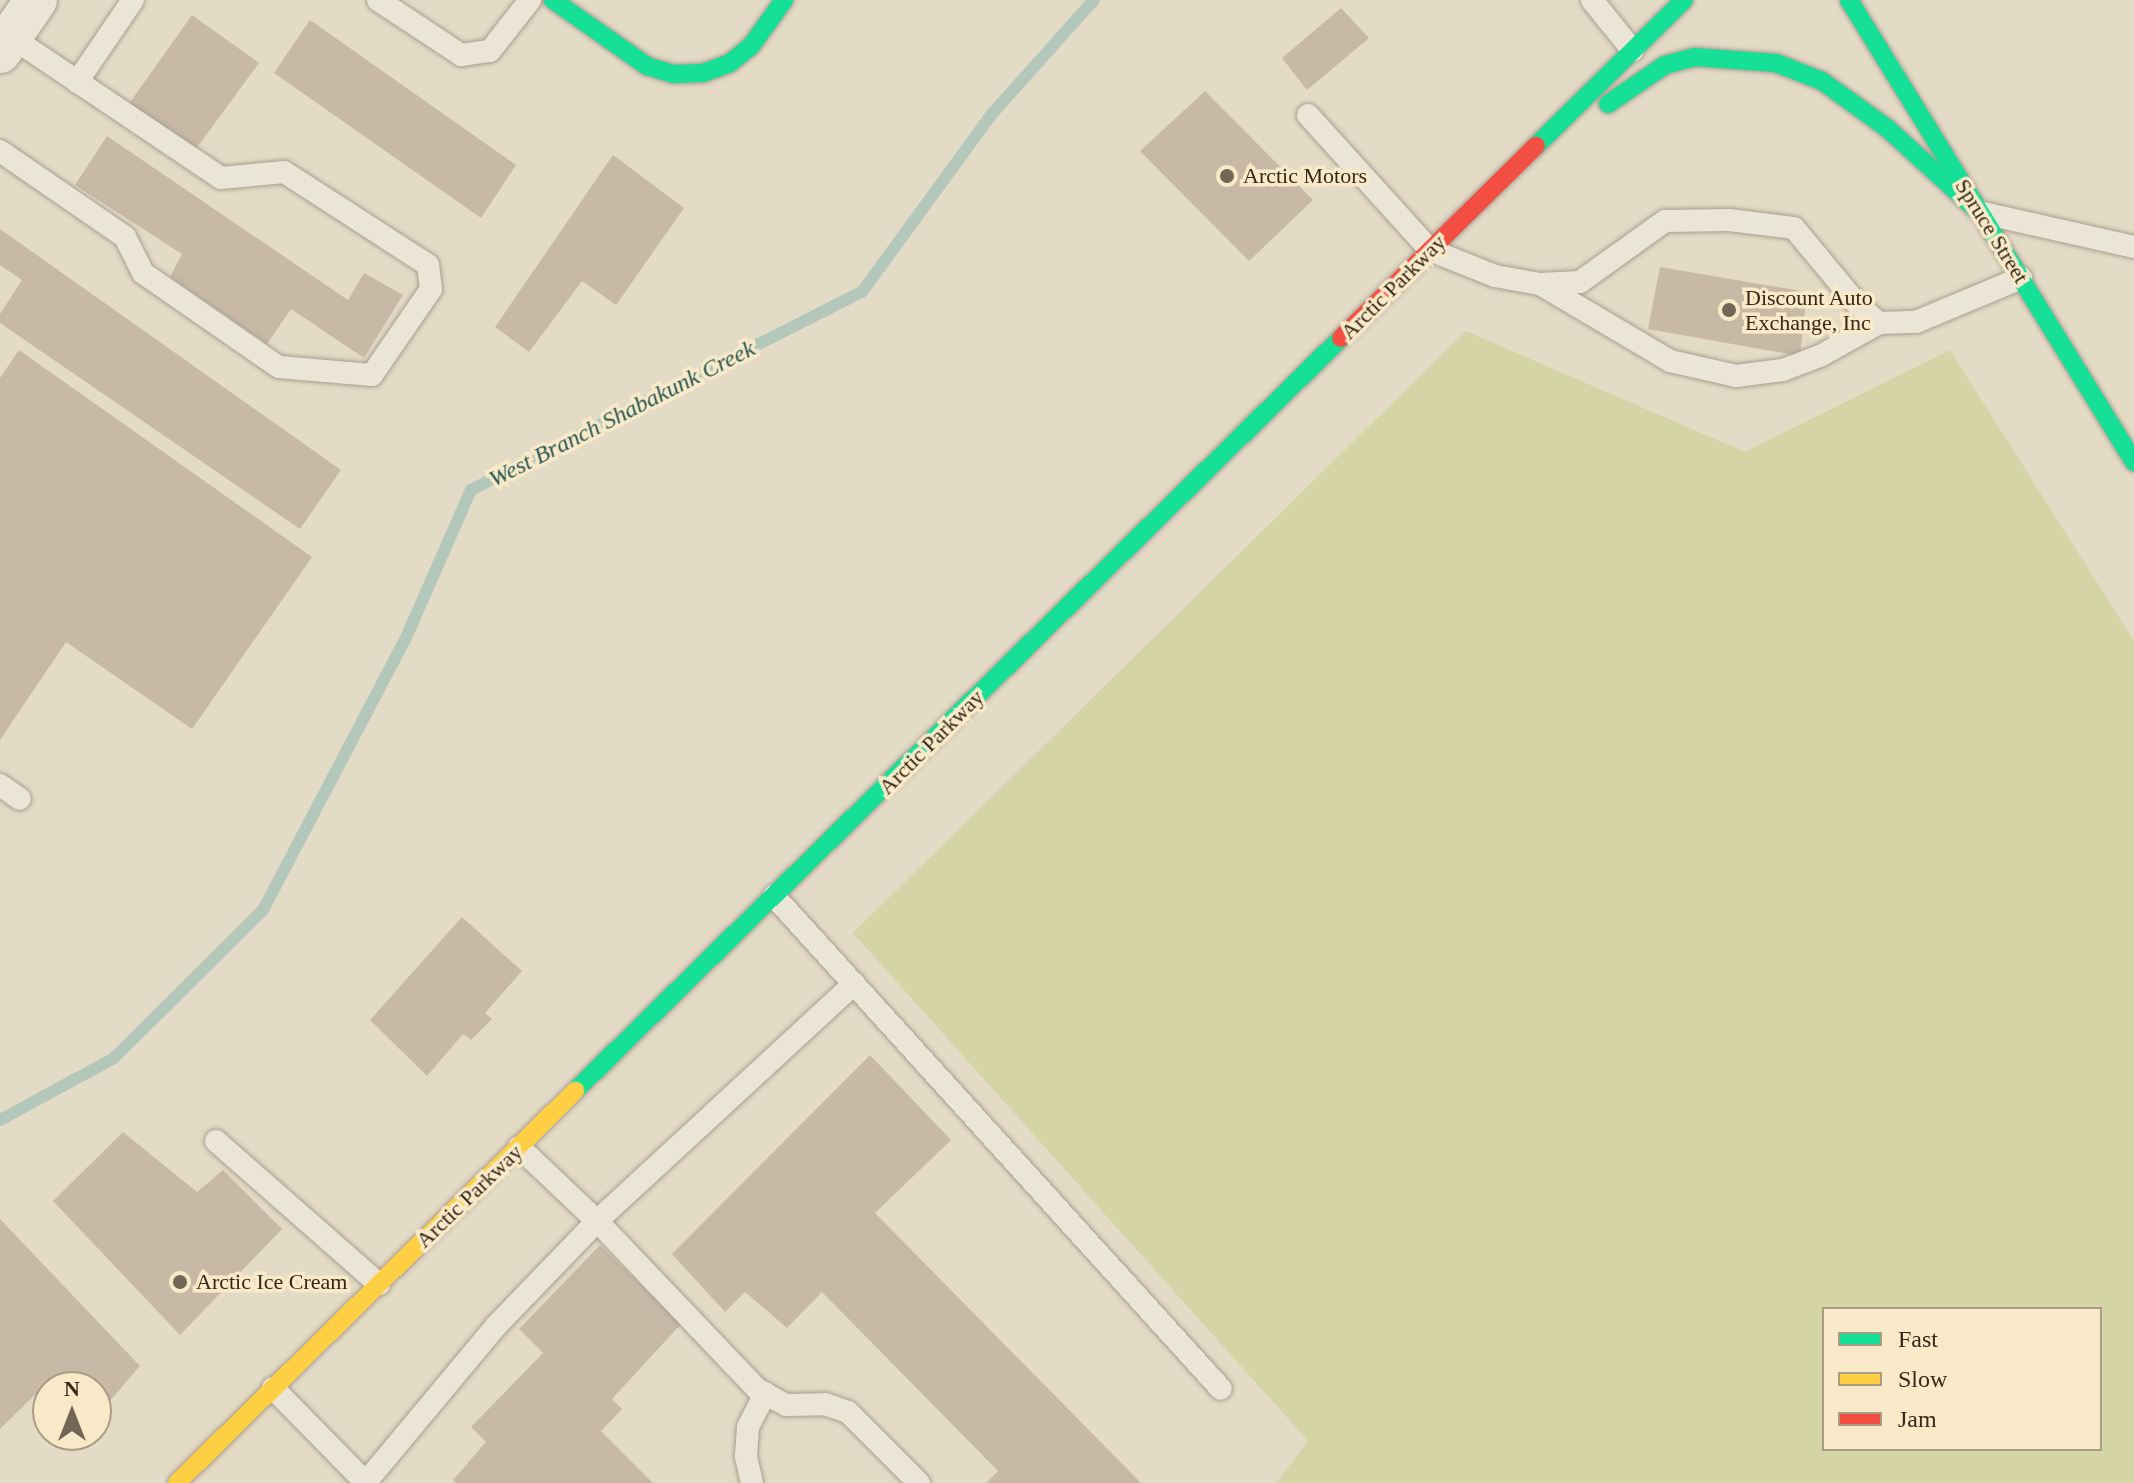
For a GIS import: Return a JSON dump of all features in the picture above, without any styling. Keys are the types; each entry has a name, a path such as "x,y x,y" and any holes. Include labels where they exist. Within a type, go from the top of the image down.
{"street":[{"path":"5,45 36,0"},
{"path":"553,0 647,66 674,74 703,73 730,63 759,37 784,0"},
{"name":"Arctic Parkway","path":"177,1483 1684,0"},
{"name":"Spruce Street","path":"1849,0 2134,462"},
{"path":"1430,250 1628,89 1665,65 1694,57 1776,63 1822,81 1887,128 1980,213"}],"lane":[{"path":"77,82 133,0"},
{"path":"378,0 461,55 490,51 530,0"},
{"path":"1592,0 1633,51"},
{"path":"0,151 125,237 143,273 279,367 372,375 431,289 428,265 284,172 221,178 77,82 5,45"},
{"path":"1308,115 1430,250 1495,276 1540,284 1580,282 1665,221 1729,220 1794,228 1857,304 1879,323"},
{"path":"1980,213 2134,247"},
{"path":"1540,284 1670,361 1736,376 1808,361 1879,323 1916,322 2021,278"},
{"path":"0,785 20,799"},
{"path":"774,896 1221,1389"},
{"path":"273,1388 366,1483 497,1325 597,1221 854,984"},
{"path":"216,1141 379,1284"},
{"path":"519,1147 597,1221 765,1393 786,1405 825,1404 848,1412 919,1483"},
{"path":"752,1483 746,1456 748,1427 765,1393"}],"green space":[{"path":"1466,331 1745,452 1950,350 2134,641 2134,1483 1276,1483 1308,1441 853,933"}],"building":[{"path":"1341,8 1369,38 1307,90 1282,58"},
{"path":"192,15 259,63 193,153 126,108"},
{"path":"310,20 516,165 481,218 274,73"},
{"name":"Arctic Motors","path":"1205,91 1313,200 1249,261 1140,151"},
{"path":"107,136 348,300 364,273 403,295 364,358 291,309 267,344 170,277 182,254 75,185"},
{"path":"613,155 684,208 616,305 582,281 529,352 495,327"},
{"path":"0,229 341,470 300,529 0,323 0,314 22,280 0,265"},
{"name":"Discount Auto Exchange, Inc","path":"1660,267 1807,292 1800,356 1648,329"},
{"path":"19,350 312,557 192,729 66,642 0,740 0,378"},
{"path":"462,917 522,971 485,1013 492,1019 471,1040 463,1034 427,1076 370,1020"},
{"path":"870,1055 951,1140 875,1213 1141,1483 986,1483 998,1471 822,1292 787,1328 745,1292 725,1312 672,1254"},
{"name":"Arctic Ice Cream","path":"123,1132 197,1192 223,1170 282,1229 180,1335 53,1201"},
{"path":"0,1219 140,1366 112,1398 112,1371 32,1371 32,1398 0,1429"},
{"path":"600,1245 681,1324 612,1399 622,1409 601,1431 653,1483 456,1483 453,1480 486,1442 471,1427 543,1353 519,1329"}],"waterway":[{"name":"West Branch Shabakunk Creek","path":"0,1120 114,1058 263,910 405,640 471,490 862,292 991,115 1094,0"}],"traffic: fast":[{"path":"553,0 647,66 674,74 703,73 730,63 751,46 784,0"},
{"path":"1536,146 1684,0"},
{"path":"1849,0 2134,462"},
{"path":"1608,104 1665,65 1694,57 1776,63 1822,81 1887,128 1980,213"},
{"path":"575,1091 1341,338"}],"traffic: slow":[{"path":"177,1483 575,1091"}],"traffic: jam":[{"path":"1341,338 1536,146"}],"place":[{"name":"Arctic Motors","path":"1227,176"},
{"name":"Discount Auto Exchange, Inc","path":"1729,310"},
{"name":"Arctic Ice Cream","path":"180,1282"}]}
